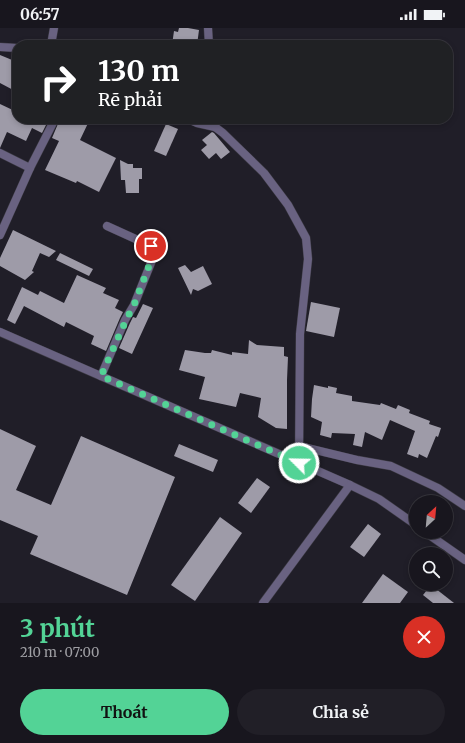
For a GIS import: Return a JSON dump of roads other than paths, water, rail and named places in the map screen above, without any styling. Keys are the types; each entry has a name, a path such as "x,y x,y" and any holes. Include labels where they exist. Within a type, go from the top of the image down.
{"street":[{"path":"52,40 54,28"},
{"path":"208,28 209,40"},
{"path":"0,47 12,48"},
{"path":"0,235 30,168 52,124"},
{"path":"216,124 264,173 288,205 306,238 308,259 300,334 299,463"},
{"path":"0,153 30,168"},
{"path":"101,376 134,305 155,248 107,226"},
{"path":"0,332 350,486 379,500 409,521"},
{"path":"299,446 357,460 391,466 438,488 465,506"},
{"path":"263,603 350,486"},
{"path":"435,539 465,560"}]}
